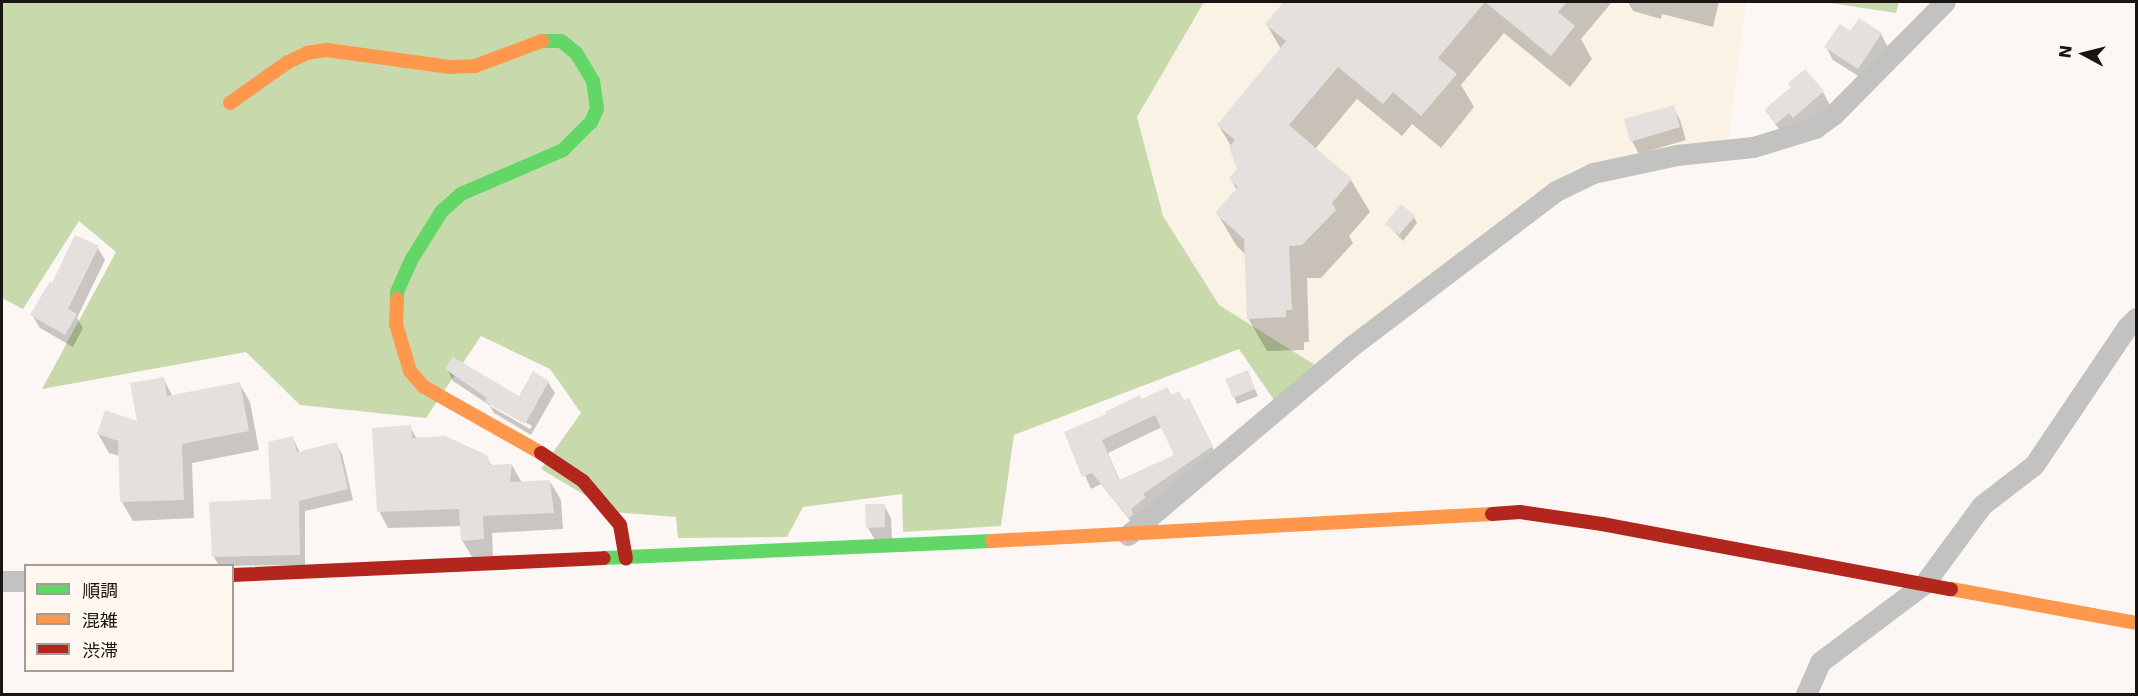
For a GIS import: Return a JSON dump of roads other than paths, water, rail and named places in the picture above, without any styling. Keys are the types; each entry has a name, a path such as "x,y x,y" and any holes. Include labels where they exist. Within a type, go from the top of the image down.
{"street":[{"path":"1128,535 1353,345 1556,191 1593,173 1677,155 1753,147 1815,128 1833,116 1945,2"},
{"path":"230,103 288,62 308,53 327,51 450,67 475,66 546,40 561,41 576,53 593,81 597,109 591,122 563,150 461,194 441,212 412,259 398,292 396,324 410,371 424,387 539,452 583,481 620,525 626,558"},
{"path":"1806,694 1820,662 1924,584 1982,505 2034,465 2127,327 2136,318"},
{"path":"234,575 1128,535 1520,512 1602,524 2136,623"},
{"path":"2,581 24,581"}]}
